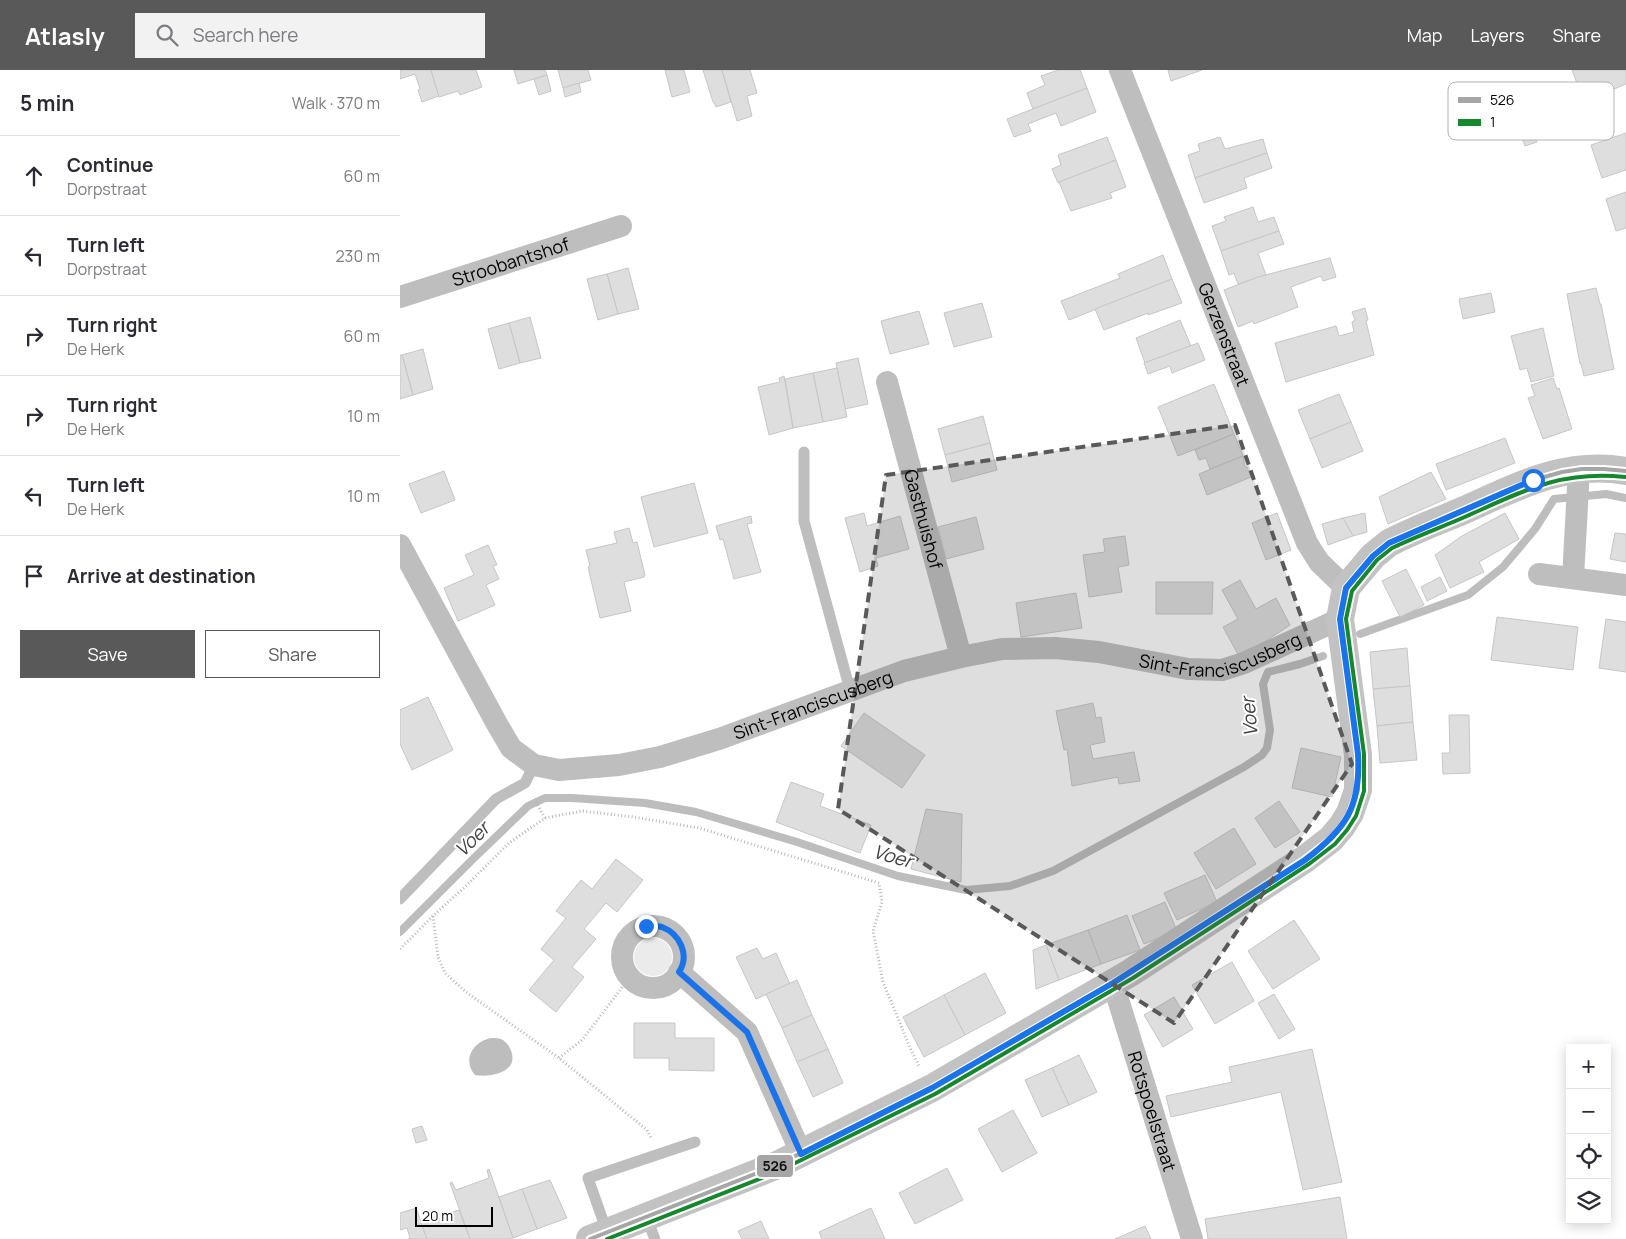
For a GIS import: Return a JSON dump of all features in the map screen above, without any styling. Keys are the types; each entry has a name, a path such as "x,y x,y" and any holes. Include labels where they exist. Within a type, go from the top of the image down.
{"street":[{"name":"Gerzenstraat","path":"1120,70 1307,543 1319,562 1346,588"},
{"name":"Stroobantshof","path":"400,297 621,226"},
{"name":"Gasthuishof","path":"887,382 961,657"},
{"path":"599,1236 650,1228 748,1177 801,1154 932,1088 1113,983 1305,860 1331,839 1350,813 1358,790 1359,764 1340,619 1346,588 1373,556 1396,540 1533,480 1562,471 1579,475 1599,468 1626,472"},
{"path":"1573,578 1579,475"},
{"name":"Sint-Franciscusberg","path":"400,545 511,748 534,764 559,770 619,765 660,757 719,738 904,671 1002,649 1055,648 1099,652 1188,669 1222,670 1244,663 1340,619"},
{"path":"1539,574 1626,585"},
{"path":"646,926 660,926 670,931 678,939 684,956 682,968 670,983 658,987 646,987 635,982 630,977 623,966 623,948 628,938 636,931 646,926"},
{"path":"679,972 747,1032 801,1154"},
{"name":"Rotspoelstraat","path":"1113,983 1192,1239"}],"lane":[{"path":"804,452 804,521 850,690"},
{"path":"400,899 496,799 525,783 534,764"},
{"path":"599,1236 588,1178 695,1142"}],"path":[{"path":"400,949 509,843 545,818 582,811 634,816 699,828 879,883 882,902 872,931 883,982 911,1050 932,1088"},
{"path":"433,916 438,958 445,973 466,992 559,1058 647,1130 659,1154"},
{"path":"559,1058 582,1040 630,977"}],"highlighted area":[{"path":"1235,425 1352,764 1174,1023 838,809 886,475"}],"shaded area":[{"path":"653,938 666,944 672,957 666,970 653,976 640,970 634,957 640,944"},
{"path":"492,1038 501,1039 510,1048 511,1064 506,1070 497,1074 475,1075 469,1063 472,1051 480,1042"}],"building":[{"path":"400,70 431,70 439,96 422,102 415,74 400,79"},
{"path":"431,70 476,70 482,87 460,95 458,91 439,97"},
{"path":"514,70 545,70 547,75 518,84"},
{"path":"558,70 588,70 591,80 563,88"},
{"path":"665,70 684,70 690,92 672,97"},
{"path":"703,70 722,70 731,102 716,107"},
{"path":"722,70 750,70 757,93 747,96 752,116 737,121"},
{"path":"1058,70 1080,70 1087,88 1033,109 1027,93 1045,85 1041,76"},
{"path":"1168,70 1202,70 1171,81"},
{"path":"1572,70 1626,70 1626,84 1614,89 1614,82 1576,82"},
{"path":"547,75 551,91 539,95 534,79"},
{"path":"579,83 581,92 565,97 563,88"},
{"path":"1087,88 1096,112 1061,126 1056,113 1028,124 1031,131 1014,137 1007,119"},
{"path":"1626,133 1626,170 1602,178 1591,145 1606,140 1614,140 1614,137"},
{"path":"1107,137 1116,160 1058,183 1052,169 1061,165 1058,155"},
{"path":"1220,137 1225,149 1263,139 1267,153 1195,178 1188,155 1200,151 1198,144"},
{"path":"1523,140 1536,140 1537,142 1525,146"},
{"path":"1267,153 1272,168 1244,178 1247,188 1204,203 1195,178"},
{"path":"1116,160 1126,187 1110,193 1112,198 1071,211 1059,182"},
{"path":"1626,192 1626,228 1616,231 1606,199"},
{"path":"1253,207 1258,222 1274,217 1279,231 1221,251 1212,226 1226,221 1224,217"},
{"path":"1279,231 1284,244 1258,253 1266,275 1238,284 1234,273 1229,275 1221,251"},
{"path":"1163,255 1172,279 1069,320 1061,301 1120,278 1118,274"},
{"path":"1330,258 1336,277 1323,281 1321,276 1291,287 1298,307 1254,324 1253,321 1238,327 1224,290 1258,277"},
{"path":"628,268 639,309 618,314 607,274"},
{"path":"607,274 618,314 598,320 587,279"},
{"path":"1172,279 1182,303 1148,315 1148,313 1104,330 1095,309"},
{"path":"1596,288 1614,369 1584,376 1567,294"},
{"path":"1491,293 1495,312 1463,319 1459,299"},
{"path":"982,303 992,337 954,347 944,313"},
{"path":"1365,308 1374,355 1286,382 1275,343 1336,326 1339,336 1354,332 1352,322 1355,320 1352,312"},
{"path":"919,311 929,344 890,354 881,321"},
{"path":"530,317 541,358 520,363 509,323"},
{"path":"1180,320 1191,346 1145,363 1136,338"},
{"path":"509,323 520,363 499,369 488,329"},
{"path":"1543,328 1554,376 1531,382 1527,368 1520,370 1511,336"},
{"path":"1198,343 1205,360 1172,373 1170,366 1148,374 1144,363"},
{"path":"423,349 433,389 413,395 402,355"},
{"path":"400,355 402,355 413,395 400,399"},
{"path":"858,358 868,404 845,409 836,363"},
{"path":"837,368 847,417 823,422 813,373"},
{"path":"813,373 823,422 793,428 785,379"},
{"path":"784,376 793,428 769,435 758,387 780,382 779,378"},
{"path":"1553,378 1557,389 1559,388 1572,429 1543,439 1528,398 1535,396 1531,385"},
{"path":"1214,384 1234,434 1178,456 1158,407"},
{"path":"1339,394 1351,422 1310,439 1298,410"},
{"path":"983,416 990,443 945,455 938,429"},
{"path":"1351,422 1363,451 1322,468 1310,439"},
{"path":"1234,434 1243,456 1210,469 1206,458 1199,460 1195,450"},
{"path":"1505,438 1515,463 1446,490 1436,464"},
{"path":"990,443 997,470 952,482 945,455"},
{"path":"1243,456 1245,467 1247,467 1251,477 1207,495 1199,474"},
{"path":"444,471 455,500 421,513 409,484"},
{"path":"1431,472 1446,499 1388,524 1379,497"},
{"path":"694,483 708,533 654,547 641,497"},
{"path":"864,513 867,526 900,516 909,549 876,558 878,566 860,572 845,518"},
{"path":"1277,513 1291,550 1266,560 1252,523"},
{"path":"1365,513 1367,532 1353,536 1343,518"},
{"path":"1505,513 1519,539 1479,562 1484,572 1450,588 1435,555 1462,536"},
{"path":"751,516 752,523 747,524 761,572 734,579 723,539 720,540 716,526"},
{"path":"976,517 984,549 946,559 938,527"},
{"path":"1343,518 1353,536 1328,545 1322,524"},
{"path":"629,528 633,543 637,542 645,575 644,577 624,582 631,611 600,618 586,550 617,543 614,532"},
{"path":"1615,533 1626,534 1626,562 1610,559"},
{"path":"1125,536 1129,565 1118,567 1122,592 1089,597 1083,555 1105,552 1103,539"},
{"path":"488,545 497,565 493,566 499,579 486,585 495,605 458,621 444,588 474,575 465,555"},
{"path":"1406,569 1424,605 1400,617 1382,581"},
{"path":"1440,577 1447,591 1427,601 1421,587"},
{"path":"1240,580 1256,609 1276,598 1290,625 1240,658 1223,627 1238,619 1222,590"},
{"path":"1156,582 1213,582 1212,614 1156,614"},
{"path":"1076,593 1082,628 1021,637 1016,603"},
{"path":"1497,617 1578,627 1573,670 1491,660"},
{"path":"1606,619 1626,622 1626,672 1599,668"},
{"path":"1407,648 1410,686 1373,689 1370,652"},
{"path":"1410,686 1413,722 1377,726 1373,689"},
{"path":"428,697 453,750 412,770 400,744 400,710"},
{"path":"1093,703 1096,718 1101,717 1105,742 1090,745 1093,759 1134,752 1140,781 1119,784 1118,777 1072,786 1067,749 1064,750 1056,711"},
{"path":"864,713 925,755 902,788 841,746"},
{"path":"1449,715 1469,715 1470,773 1443,774 1442,753 1450,753"},
{"path":"1413,722 1417,760 1380,763 1377,726"},
{"path":"1301,748 1341,757 1332,797 1292,788"},
{"path":"791,782 824,794 820,806 871,825 860,853 776,822"},
{"path":"1279,801 1300,832 1275,848 1255,818"},
{"path":"926,809 962,814 961,882 911,869"},
{"path":"1234,828 1256,864 1216,889 1194,853"},
{"path":"616,859 643,880 617,912 606,903 584,929 596,939 572,967 584,977 556,1012 529,990 554,960 541,949 566,918 556,911 581,880 592,889"},
{"path":"1205,875 1217,902 1177,920 1164,893"},
{"path":"1165,902 1177,931 1144,944 1132,916"},
{"path":"1127,915 1140,950 1101,964 1088,930"},
{"path":"1294,920 1320,959 1273,989 1248,951"},
{"path":"1088,930 1101,964 1059,980 1046,945"},
{"path":"1046,945 1059,980 1036,989 1033,950"},
{"path":"757,948 763,959 776,953 790,984 756,999 736,957"},
{"path":"1232,962 1254,1001 1215,1024 1192,985"},
{"path":"985,973 1006,1013 965,1035 944,995"},
{"path":"797,980 812,1015 782,1028 766,994"},
{"path":"1274,994 1295,1029 1279,1039 1258,1003"},
{"path":"944,995 965,1035 924,1057 903,1017"},
{"path":"1174,997 1193,1029 1163,1047 1144,1015"},
{"path":"812,1015 828,1049 797,1062 782,1028"},
{"path":"634,1023 675,1023 675,1038 714,1038 714,1071 669,1070 669,1058 634,1058"},
{"path":"828,1049 843,1083 813,1097 797,1062"},
{"path":"1312,1049 1342,1182 1303,1190 1281,1092 1171,1117 1166,1096 1232,1082 1229,1067"},
{"path":"1079,1055 1097,1092 1069,1105 1052,1068"},
{"path":"1052,1068 1069,1105 1042,1117 1025,1080"},
{"path":"1013,1110 1037,1153 1002,1172 978,1129"},
{"path":"422,1126 427,1140 416,1143 412,1129"},
{"path":"947,1168 963,1200 915,1224 899,1193"},
{"path":"489,1169 513,1238 470,1239 450,1183 452,1182 456,1190 489,1178 487,1170"},
{"path":"550,1180 567,1218 537,1229 522,1189"},
{"path":"522,1189 537,1229 513,1238 499,1197"},
{"path":"1340,1197 1347,1239 1208,1239 1205,1219"},
{"path":"416,1208 427,1239 408,1239 410,1238 407,1228 400,1230 400,1213"},
{"path":"871,1208 885,1239 822,1239 819,1232"},
{"path":"459,1210 470,1239 427,1239 421,1222"},
{"path":"761,1221 769,1239 742,1239 738,1231"},
{"path":"1145,1226 1151,1239 1115,1239"}],"waterway":[{"name":"Voer","path":"1360,634 1468,595 1503,567 1535,529 1554,499 1606,494 1626,498"},
{"name":"Voer","path":"400,932 528,806 545,798 645,803 696,812 797,842 898,876 966,890 1010,886 1053,871 1244,767 1262,755 1267,748 1270,730 1263,684 1268,672 1323,656"}],"transit line":[{"name":"526","path":"590,1239 775,1166 932,1088 1130,973 1305,859 1331,839 1342,826 1350,813 1358,790 1358,755 1340,619 1346,588 1373,556 1389,543 1502,493 1562,472 1582,469 1626,471"},
{"name":"1","path":"607,1239 777,1172 935,1094 1133,978 1309,864 1335,844 1347,830 1356,816 1364,791 1364,754 1346,619 1352,591 1377,560 1392,548 1506,498 1543,484 1581,477 1625,477"}],"route":[{"path":"646,926 660,926 670,931 678,939 684,956 682,968 679,972 747,1032 801,1154 932,1088 1130,973 1305,860 1331,839 1350,813 1358,790 1358,754 1340,619 1346,588 1373,556 1389,543 1533,480"}]}
